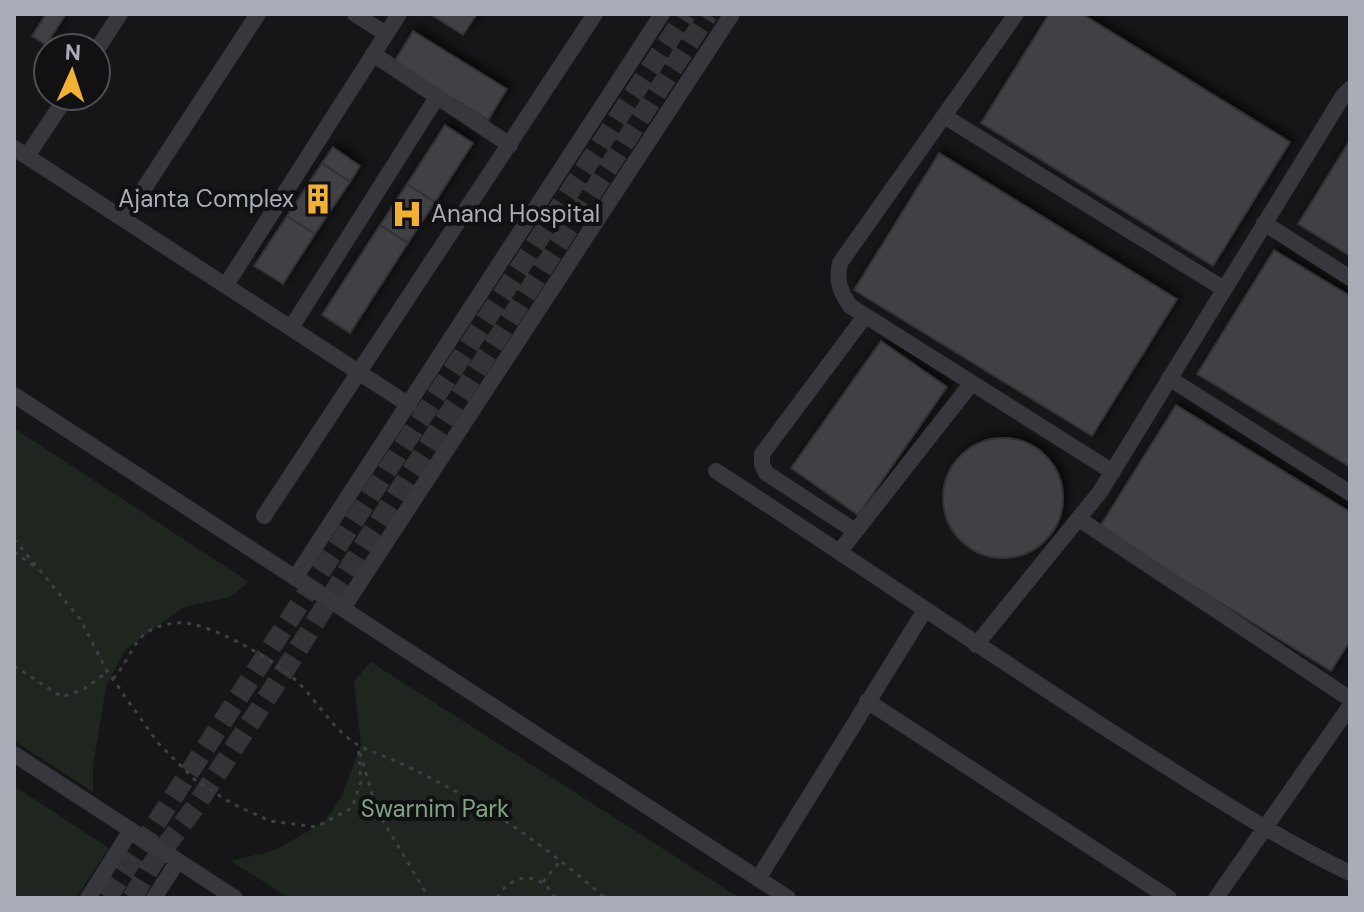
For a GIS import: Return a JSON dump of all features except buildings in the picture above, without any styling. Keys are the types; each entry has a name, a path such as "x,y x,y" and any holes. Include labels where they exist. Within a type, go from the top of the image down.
{"street":[{"path":"108,32 120,14"},
{"path":"124,219 258,14"},
{"path":"355,14 386,34"},
{"path":"226,285 399,14"},
{"path":"264,516 595,14"},
{"path":"295,578 662,14"},
{"path":"343,608 732,14"},
{"path":"1016,14 840,263 837,276 840,290 850,306 1113,472"},
{"path":"373,54 510,145"},
{"path":"976,645 1079,519 1113,472 1264,223 1350,89"},
{"path":"291,328 437,97"},
{"path":"54,112 21,152 409,405"},
{"path":"944,116 1224,289"},
{"path":"1264,223 1350,278"},
{"path":"855,531 766,473 762,454 865,316"},
{"path":"1169,378 1350,493"},
{"path":"840,551 971,384"},
{"path":"14,395 788,898"},
{"path":"716,471 840,551 976,645 1265,828 1350,873"},
{"path":"1079,519 1350,699"},
{"path":"758,879 925,610"},
{"path":"867,701 1169,898"},
{"path":"1216,898 1350,706"},
{"path":"14,754 235,898"},
{"path":"88,898 131,830"},
{"path":"154,898 178,861"}],"path":[{"path":"14,539 80,619 107,671 158,743 196,781 233,804 270,821 316,827 352,808 361,781 358,745"},
{"path":"14,552 37,569"},
{"path":"113,679 130,649 151,629 179,622 216,631 292,677 327,718 358,745 399,762 460,794 562,860 605,898"},
{"path":"14,666 62,697 84,689 107,671"},
{"path":"358,745 377,811 429,898"},
{"path":"543,882 562,860"},
{"path":"497,898 508,883 525,877 543,882 555,898"}],"green space":[{"path":"14,428 249,582 230,597 184,607 126,649 106,686 93,766 93,792 14,741"},
{"name":"Swarnim Park","path":"371,662 740,898 289,898 231,861 275,850 324,822 342,796 361,745 354,681"},
{"path":"14,786 109,848 76,898 14,898"}],"tunnel":[{"path":"107,898 686,14"},
{"path":"132,898 285,670 708,14"}],"place":[{"name":"Ajanta Complex","path":"318,199"},
{"name":"Anand Hospital","path":"407,214"}]}
